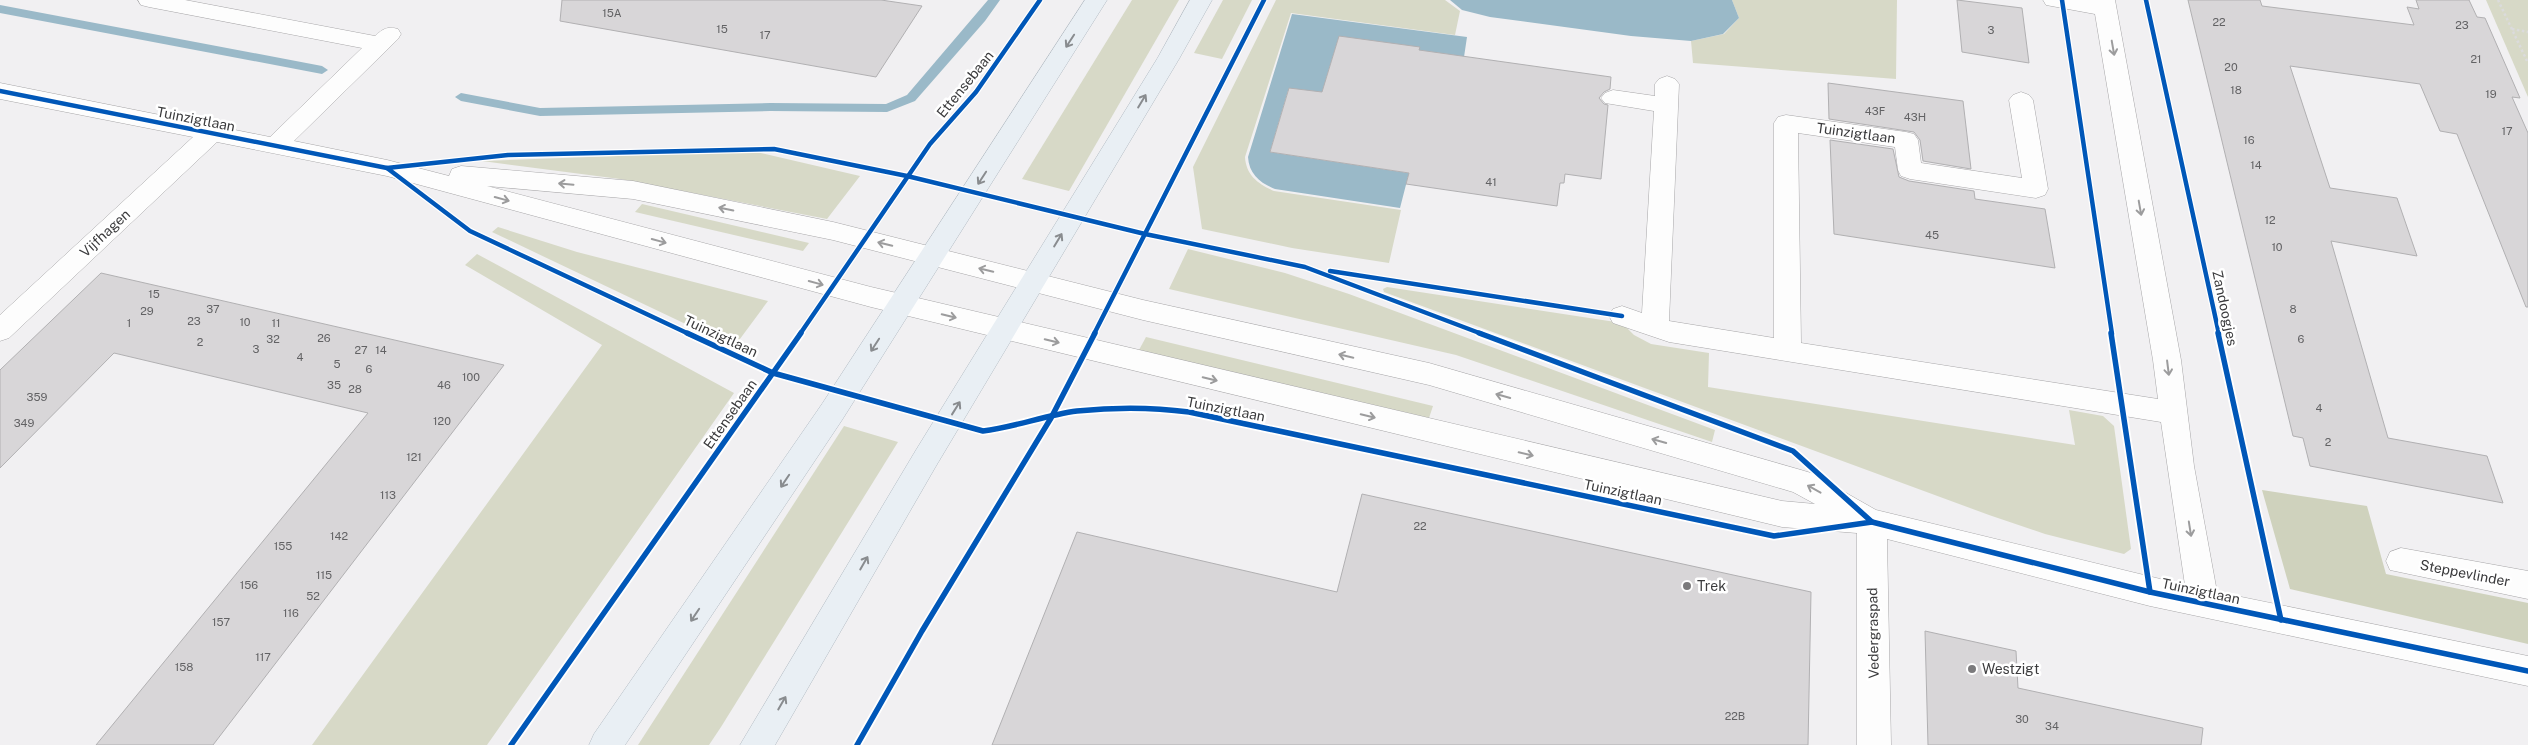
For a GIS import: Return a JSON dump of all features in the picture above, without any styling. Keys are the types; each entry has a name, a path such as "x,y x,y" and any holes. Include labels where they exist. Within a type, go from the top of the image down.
{"main road":[{"path":"606,745 826,420 1096,0"},
{"path":"757,745 1201,0"}],"street":[{"path":"149,0 385,38 274,146"},
{"path":"2054,0 2105,4 2165,350 2203,604"},
{"name":"Tuinzigtlaan","path":"0,91 387,168 901,304 1782,514 1872,522 2203,604 2528,671"},
{"path":"1613,98 1666,94 1654,328"},
{"name":"Tuinzigtlaan","path":"1788,351 1786,123 1906,140 1910,170 2036,189 2021,100"},
{"name":"Vijfhagen","path":"0,331 211,134"},
{"name":"Tuinzigtlaan","path":"387,168 633,190 833,231 1143,310 1429,374 1801,482 1872,522"},
{"path":"1622,316 1669,332 2173,412"},
{"name":"Vedergraspad","path":"1872,522 1874,745"},
{"name":"Steppevlinder","path":"2401,561 2528,585"}],"path":[{"path":"2498,0 2528,63"},
{"path":"2511,29 2528,32"}],"green space":[{"path":"1132,0 1179,0 1069,191 1022,179"},
{"path":"1223,0 1252,0 1222,59 1194,53"},
{"path":"1276,0 1445,0 1460,11 1455,35 1291,13 1245,157 1250,174 1274,191 1401,210 1389,263 1292,248 1202,229 1193,167"},
{"path":"1732,0 1897,0 1896,79 1693,63 1691,41 1724,34 1739,18"},
{"path":"2486,0 2528,0 2528,97"},
{"path":"752,151 860,176 827,219 620,179 482,161"},
{"path":"642,204 809,243 803,251 635,212"},
{"path":"498,227 577,252 768,301 734,347 492,232"},
{"path":"1188,249 1285,273 1349,294 1715,430 1712,442 1456,355 1169,289"},
{"path":"477,254 734,393 487,745 312,745 602,345 465,265"},
{"path":"1387,287 1622,323 1634,335 1651,344 1709,353 1708,387 2075,445 2069,410 2103,416 2114,426 2131,549 2124,554 2045,534 1989,515 1384,292 1383,289"},
{"path":"1146,337 1433,406 1429,418 1139,350"},
{"path":"844,426 898,442 721,727 709,745 638,745"},
{"path":"2262,490 2367,506 2386,574 2528,603 2528,644 2290,589"}],"water":[{"path":"1450,0 1732,0 1739,18 1723,34 1691,41 1631,36 1490,17 1462,10"},
{"path":"1292,14 1467,37 1464,57 1338,40 1326,79 1332,97 1288,91 1270,152 1409,173 1400,208 1275,189 1260,181 1253,173 1248,157"}],"building":[{"path":"562,0 881,0 922,6 876,77 560,21"},
{"path":"1957,0 2022,8 2029,63 1962,52"},
{"path":"2188,0 2260,0 2262,6 2414,25 2407,7 2419,9 2416,0 2469,0 2477,17 2485,18 2520,98 2512,97 2528,133 2528,307 2526,307 2457,134 2440,131 2420,84 2290,66 2330,188 2397,198 2417,256 2331,241 2388,438 2487,456 2503,503 2310,466 2303,438 2293,436"},
{"path":"1339,36 1420,47 1419,50 1611,77 1610,89 1599,98 1604,104 1608,105 1601,179 1565,174 1564,183 1560,183 1557,206 1406,184 1409,173 1270,152 1289,88 1322,92"},
{"path":"1828,83 1963,101 1971,169 1923,161 1920,140 1914,132 1829,119"},
{"path":"1830,140 1893,149 1899,177 1909,181 1974,191 1975,199 2045,209 2055,268 1834,234"},
{"path":"101,273 504,365 213,745 96,745 368,413 114,353 0,468 0,370"},
{"path":"1362,494 1811,592 1808,745 992,745 1077,532 1337,592"},
{"name":"Westzigt","path":"1925,631 2016,651 2018,688 2203,728 2201,745 1928,745"}],"waterway":[{"path":"461,97 540,112 770,107 887,108 911,98 981,18 994,0"},
{"path":"0,9 322,70"}],"cycle path":[{"name":"Ettensebaan","path":"511,745 773,373 907,176 930,144 976,92 1040,0"},
{"path":"857,745 922,631 1051,418 1264,0"},
{"path":"2062,0 2150,592"},
{"name":"Zandoogjes","path":"2146,0 2281,620"},
{"path":"0,91 387,168"},
{"path":"774,149 907,176 1145,234 1305,267 1793,451 1872,522 1774,536 1189,412 1150,407 1076,411 1001,429 983,431 773,373 470,231 387,168 508,155 774,149"},
{"path":"1330,271 1622,316"},
{"path":"1872,522 2150,592 2528,671"}],"place":[{"name":"Trek","path":"1687,586"},
{"name":"Westzigt","path":"1972,669"}]}
